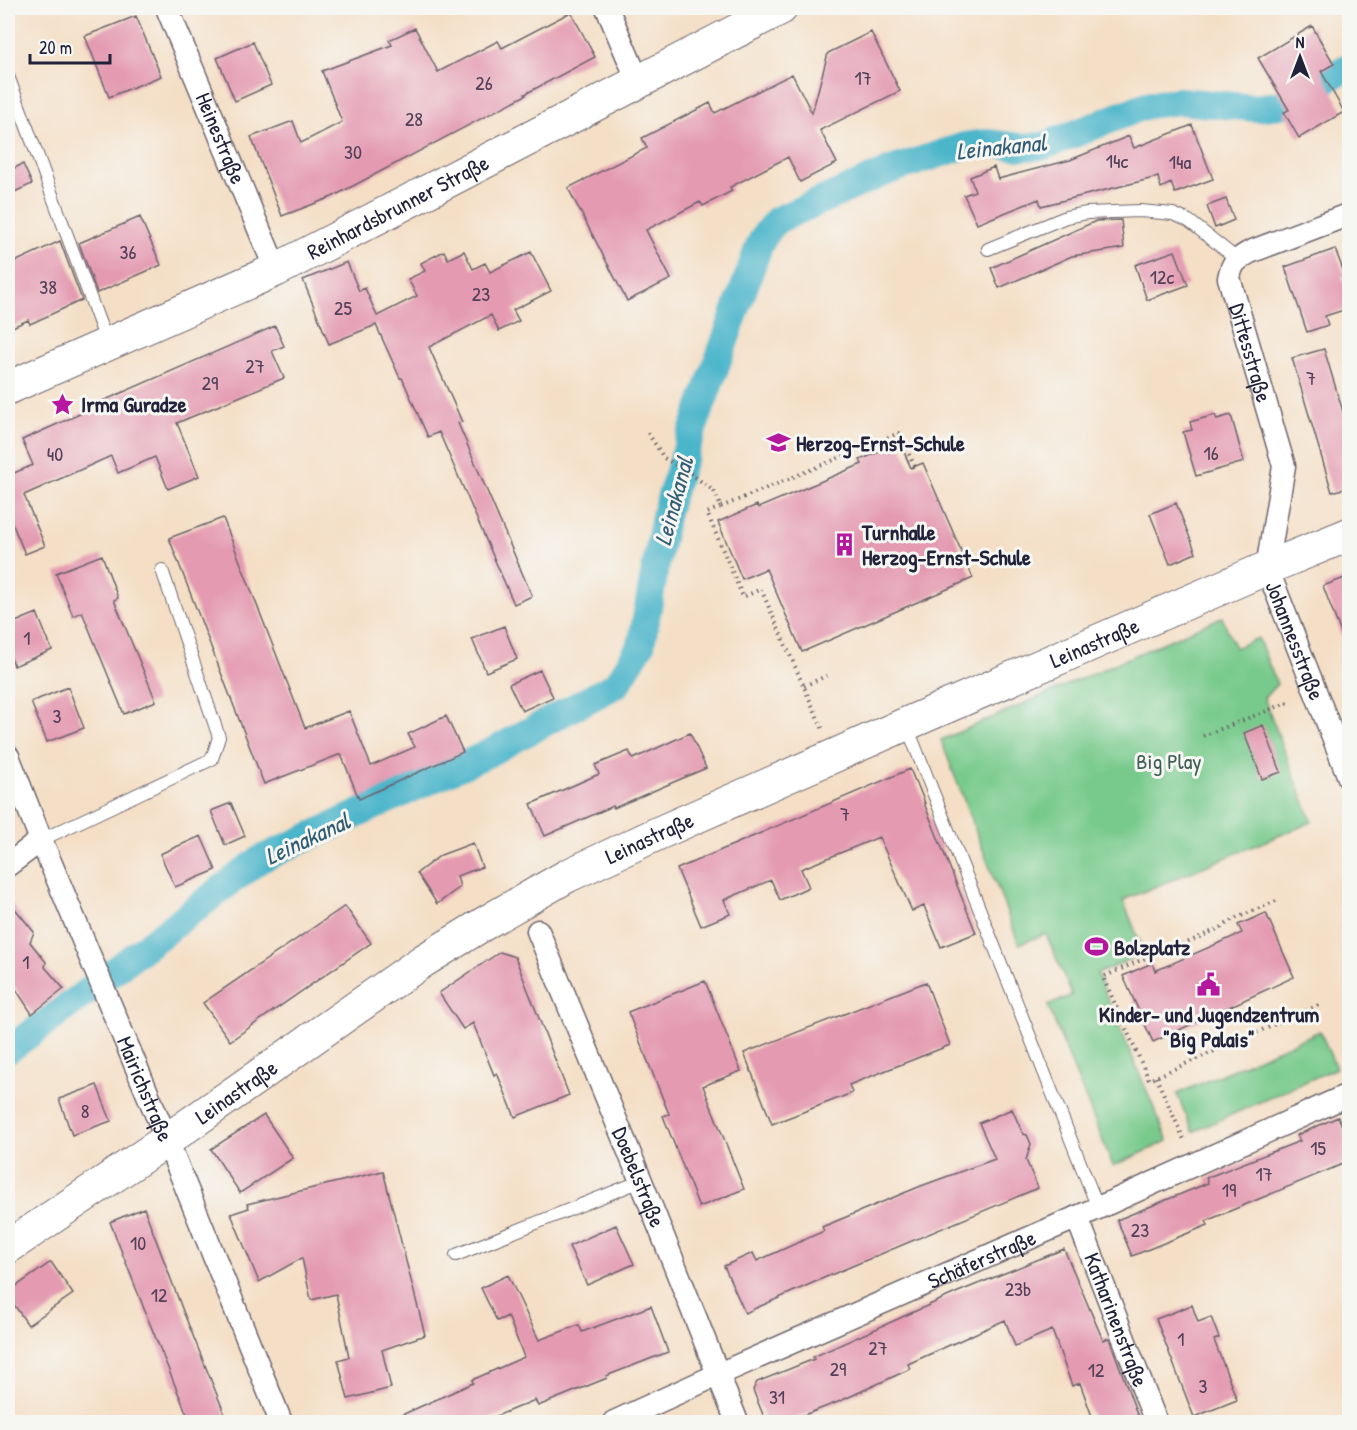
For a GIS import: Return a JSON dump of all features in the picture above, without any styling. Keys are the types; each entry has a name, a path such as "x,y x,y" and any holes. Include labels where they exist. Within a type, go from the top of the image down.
{"street":[{"name":"Heinestraße","path":"167,8 276,270"},
{"path":"607,8 638,81"},
{"name":"Reinhardsbrunner Straße","path":"8,388 276,270 781,8"},
{"path":"1237,259 1350,214"},
{"name":"Dittesstraße","path":"1237,259 1232,266 1229,278 1284,466 1267,568"},
{"name":"Leinastraße","path":"8,1247 167,1140 423,961 567,876 906,724 1350,534"},
{"name":"Johannesstraße","path":"1267,568 1350,780"},
{"name":"Mairichstraße","path":"8,756 281,1422"},
{"path":"8,865 41,840"},
{"name":"Doebelstraße","path":"538,931 737,1422"},
{"name":"Schäferstraße","path":"614,1422 718,1374 1088,1213 1350,1094"},
{"name":"Katharinenstraße","path":"1088,1213 1156,1422"}],"lane":[{"path":"8,76 107,344"},
{"path":"988,249 1066,217 1087,213 1140,211 1173,214 1189,221 1237,259"},
{"path":"41,840 212,759 219,736 162,570"},
{"path":"906,724 1088,1213"},
{"path":"456,1255 641,1181"}],"path":[{"path":"648,433 664,458 690,473 714,491 721,507"},
{"path":"834,756 761,589 743,597 707,513 899,433 915,467"},
{"path":"804,686 828,675"},
{"path":"1203,736 1315,691"},
{"path":"1276,901 1162,954 1150,956 1103,976 1149,1080 1321,1004"},
{"path":"1156,1077 1195,1164"}],"green space":[{"name":"Big Play","path":"1222,617 1235,648 1258,638 1277,684 1264,698 1312,822 1123,900 1144,953 1097,974 1168,1141 1113,1166 1048,1006 1072,995 1046,934 1019,944 941,740"},
{"path":"1320,1031 1336,1068 1193,1132 1177,1094"}],"building":[{"path":"571,12 595,57 332,197 282,216 251,137 293,121 301,143 342,122 322,71 392,45 389,40 415,28 438,72 498,41 502,48"},
{"path":"136,16 161,76 109,97 85,36"},
{"path":"1312,26 1334,64 1321,71 1344,112 1299,138 1284,112 1289,110 1258,58"},
{"path":"871,32 900,91 820,130 837,163 800,182 788,157 730,187 732,191 703,206 700,202 646,230 671,279 627,301 568,188 647,148 642,138 710,103 715,113 792,74 812,113 828,53"},
{"path":"253,42 271,85 235,101 217,58"},
{"path":"1192,125 1213,179 1175,193 1171,183 1161,188 1158,177 1041,206 1039,199 977,224 964,195 975,191 970,177 994,167 998,179 1070,160 1129,136 1134,148"},
{"path":"23,164 32,184 8,195 8,171"},
{"path":"1226,199 1234,220 1215,228 1207,206"},
{"path":"140,217 161,265 97,293 79,243"},
{"path":"1121,220 1124,248 1072,256 999,288 991,268 1096,221"},
{"path":"60,241 82,300 30,324 28,320 8,329 8,265"},
{"path":"1335,249 1345,275 1342,276 1350,299 1350,308 1325,316 1328,325 1307,332 1285,267"},
{"path":"444,251 448,259 464,251 473,269 485,263 490,272 531,252 551,291 513,310 519,321 499,331 491,315 429,347 462,422 458,423 532,596 514,604 439,432 428,437 376,325 329,344 303,280 347,262 359,291 365,288 377,316 417,296 408,279 425,271 421,263"},
{"path":"1175,251 1188,285 1147,300 1135,265"},
{"path":"275,326 284,346 272,351 284,378 177,423 199,476 168,489 155,457 118,473 111,456 24,495 45,546 25,554 8,513 8,458 14,473 33,465 22,440 91,409 89,407"},
{"path":"1324,349 1350,435 1350,487 1332,492 1292,358"},
{"path":"1215,415 1217,419 1231,415 1244,462 1196,476 1183,432 1192,430 1190,422"},
{"name":"Turnhalle Herzog-Ernst-Schule","path":"900,443 911,468 923,463 973,578 802,652 766,569 742,579 718,522 757,505 758,508 862,464 860,460"},
{"path":"1176,503 1196,553 1170,564 1150,514"},
{"path":"223,518 305,728 349,711 371,766 415,747 408,734 446,716 463,752 359,799 341,754 264,784 169,538"},
{"path":"102,555 118,598 114,600 156,701 124,714 82,612 73,616 56,573"},
{"path":"1350,576 1350,649 1347,649 1323,586"},
{"path":"37,613 52,650 14,666 8,650 8,625"},
{"path":"504,626 517,659 486,672 472,639"},
{"path":"540,670 553,697 522,711 509,684"},
{"path":"68,687 84,728 47,742 31,702"},
{"path":"1263,725 1281,772 1262,779 1244,733"},
{"path":"690,733 706,768 545,836 531,804 599,774 595,765 629,751 633,759"},
{"path":"910,769 976,933 941,947 924,906 912,911 879,837 801,869 809,887 780,900 771,880 724,900 730,914 701,926 677,869"},
{"path":"231,803 245,836 225,845 211,811"},
{"path":"201,836 216,870 175,887 160,854"},
{"path":"473,843 482,867 457,876 460,887 437,904 417,873 441,855"},
{"path":"8,900 34,932 30,942 46,962 45,967 64,989 32,1014 8,977"},
{"path":"345,906 371,943 230,1041 203,1003"},
{"path":"1266,913 1294,977 1153,1042 1123,976 1152,963 1155,971 1242,933 1238,925"},
{"path":"500,952 515,957 569,1095 515,1117 497,1073 494,1075 473,1023 463,1029 439,993"},
{"path":"705,981 741,1071 703,1086 744,1189 699,1207 663,1116 669,1114 628,1012"},
{"path":"926,982 950,1045 849,1085 852,1093 772,1124 744,1053"},
{"path":"97,1085 111,1121 72,1135 59,1099"},
{"path":"1012,1109 1023,1134 1027,1135 1031,1144 1026,1160 1038,1188 745,1313 724,1266 753,1253 757,1261 824,1231 822,1227 921,1186 995,1159 979,1123"},
{"path":"264,1115 293,1158 240,1193 211,1149"},
{"path":"1338,1117 1350,1143 1350,1161 1206,1221 1208,1225 1132,1256 1117,1220 1208,1183 1206,1178 1300,1141 1297,1135"},
{"path":"383,1171 425,1335 382,1350 391,1388 348,1399 338,1360 349,1357 336,1294 311,1300 302,1258 259,1282 231,1214 249,1208 247,1204"},
{"path":"144,1208 228,1422 190,1422 150,1324 110,1222"},
{"path":"616,1225 634,1264 587,1285 569,1246"},
{"path":"1064,1249 1103,1340 1109,1338 1140,1422 1094,1422 1080,1383 1072,1386 1052,1330 1015,1346 1005,1320 908,1364 910,1369 838,1402 786,1422 766,1422 753,1390 757,1382 814,1359 813,1357 958,1292"},
{"path":"51,1262 73,1294 28,1325 8,1296 8,1292"},
{"path":"508,1275 539,1340 579,1325 582,1332 651,1306 668,1352 538,1406 535,1400 482,1422 386,1422 524,1357 508,1316 497,1321 481,1288"},
{"path":"1192,1305 1198,1322 1211,1317 1219,1338 1214,1340 1237,1400 1194,1417 1156,1319"}],"waterway":[{"name":"Leinakanal","path":"8,1050 259,860 489,753 617,684 641,645 666,511 691,435 759,246 777,220 891,170 964,146 987,143 1020,147 1044,146 1147,105 1179,101 1255,108 1280,105 1350,66"}],"place":[{"name":"Irma Guradze","path":"63,404"},
{"name":"Herzog-Ernst-Schule","path":"778,443"},
{"name":"Turnhalle Herzog-Ernst-Schule","path":"844,545"},
{"name":"Bolzplatz","path":"1096,947"},
{"name":"Kinder- und Jugendzentrum \"Big Palais\"","path":"1209,985"}]}
